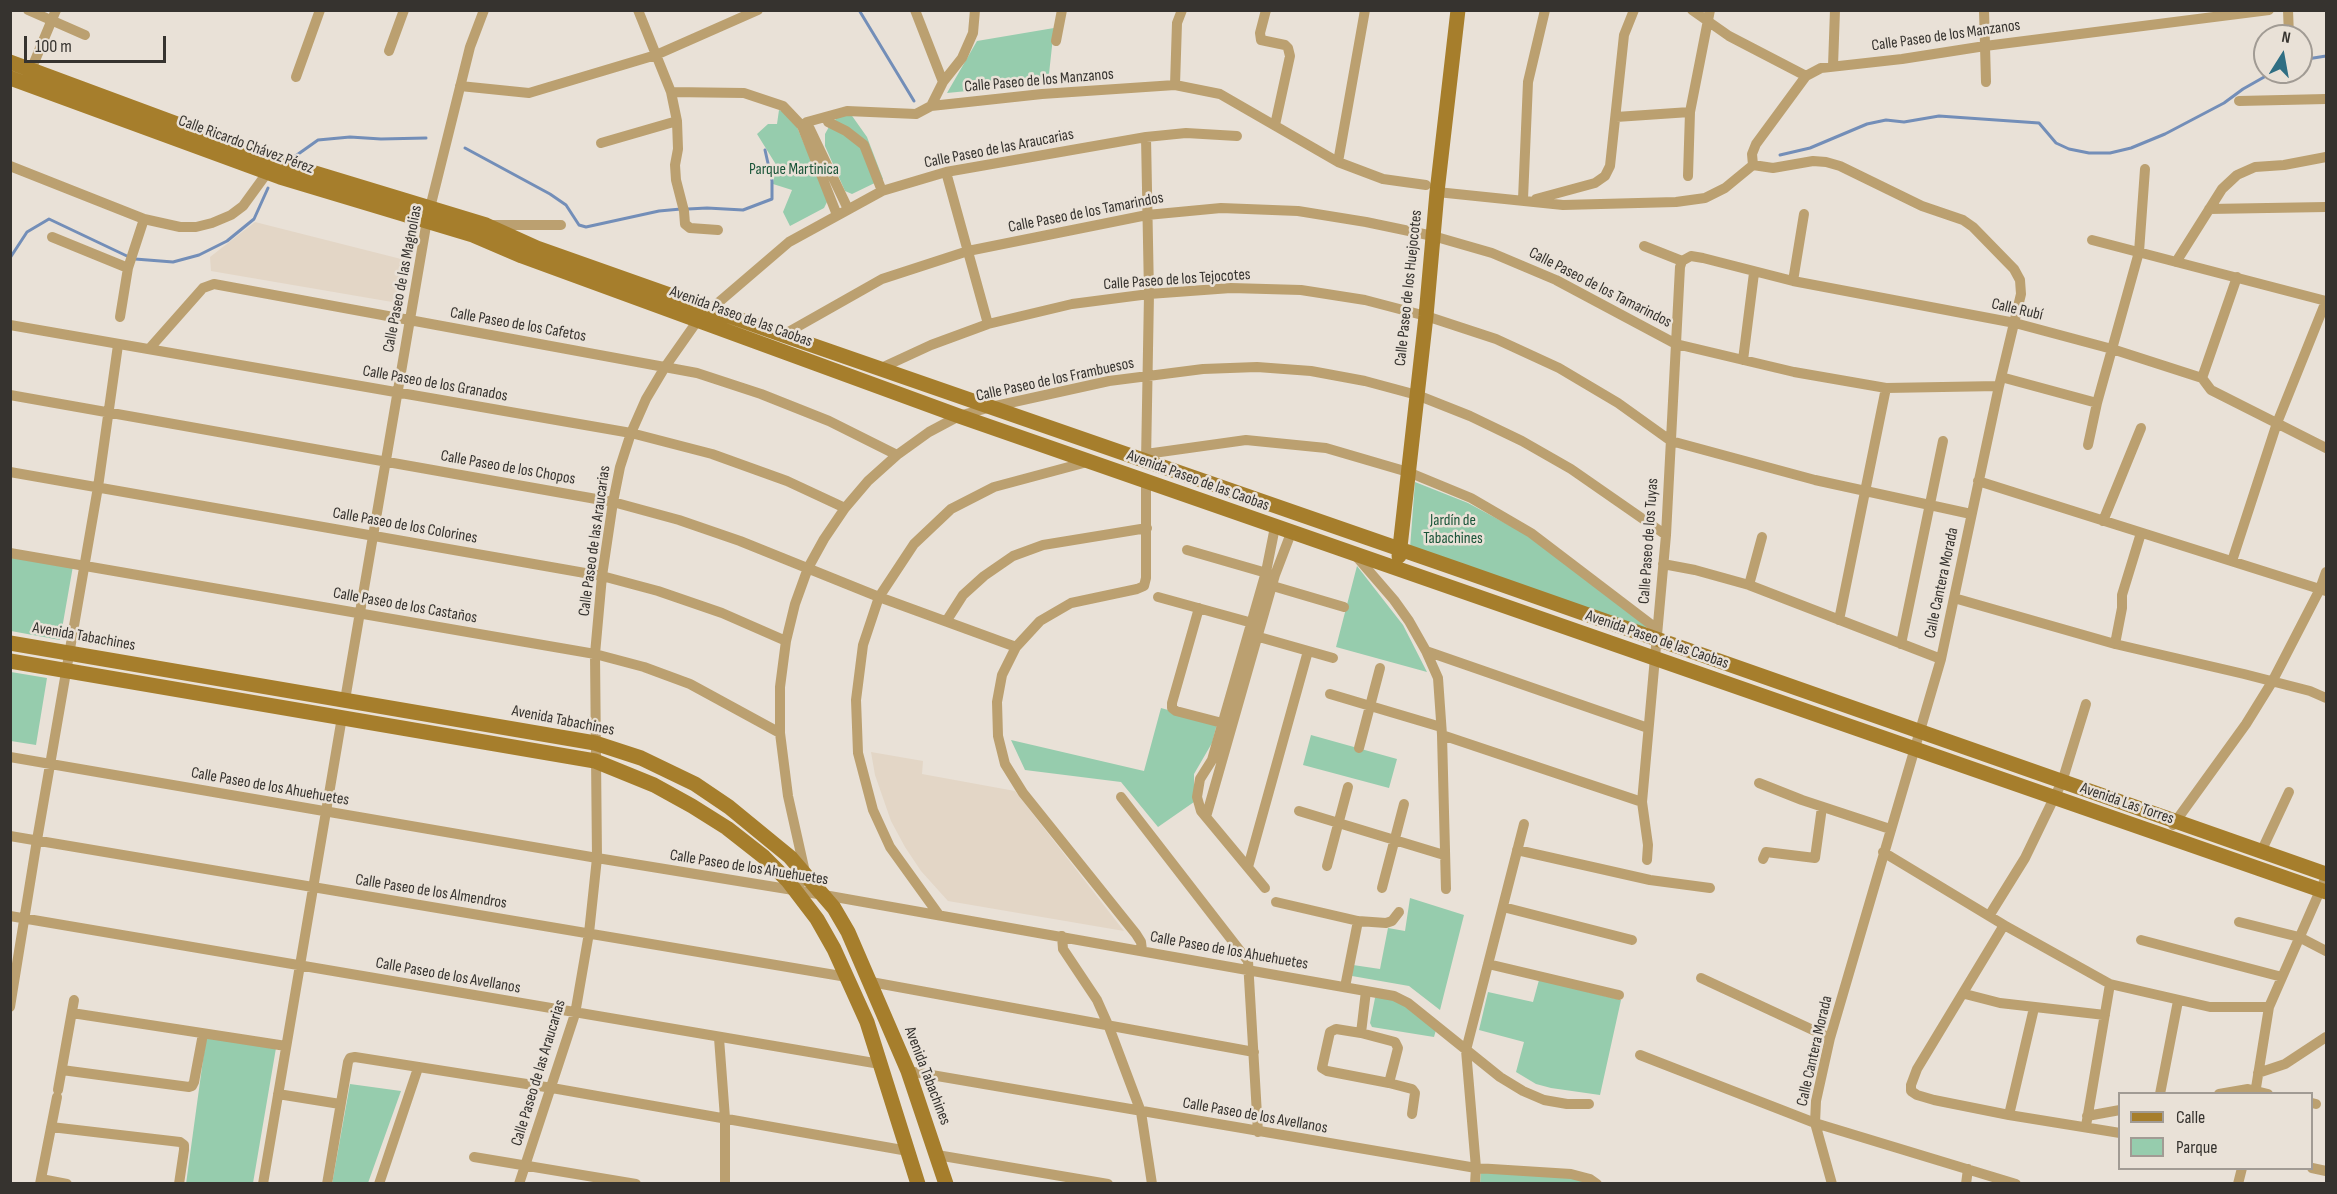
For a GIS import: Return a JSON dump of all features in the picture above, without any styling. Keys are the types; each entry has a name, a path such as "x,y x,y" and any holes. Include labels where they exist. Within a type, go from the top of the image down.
{"main road":[{"name":"Calle Paseo de los Huejocotes","path":"1398,570 1426,315 1433,236 1432,188 1458,10"},
{"name":"Calle Ricardo Chávez Pérez","path":"10,62 277,171"},
{"name":"Calle Ricardo Chávez Pérez","path":"10,78 277,171 429,213 486,225"},
{"name":"Calle Ricardo Chávez Pérez","path":"429,213 473,235"},
{"name":"Avenida Paseo de las Caobas","path":"486,225 537,248 879,369 1146,457 1213,484 1400,549 1657,634 1921,732"},
{"name":"Avenida Paseo de las Caobas","path":"473,235 522,256 959,416 1207,503 1274,532 1355,555 1916,749"},
{"path":"1207,503 1213,484"},
{"name":"Avenida Tabachines","path":"10,643 595,743 652,763 704,789 765,835 805,872 824,895 848,932 908,1071 946,1184"},
{"name":"Avenida Tabachines","path":"10,661 595,761 654,785 710,817 764,857 797,891 817,919 847,977 867,1023 918,1184"},
{"name":"Avenida Las Torres","path":"1921,732 2261,852 2325,883"},
{"name":"Avenida Las Torres","path":"1916,749 2167,838 2325,883"},
{"path":"867,1023 885,1017"}],"street":[{"path":"28,10 54,15 85,35"},
{"path":"296,77 320,10"},
{"path":"389,51 404,10"},
{"name":"Calle Paseo de las Magnolias","path":"345,700 429,213 470,47 484,10"},
{"path":"638,10 671,92 677,121 678,149 675,165 687,227 718,230"},
{"path":"460,86 530,93 656,55 758,10"},
{"path":"915,10 943,82"},
{"path":"931,106 943,82 962,58 973,33 975,10"},
{"path":"1056,41 1062,10"},
{"path":"1175,85 1177,22 1182,10"},
{"path":"1266,10 1260,33 1261,39 1284,45 1288,48 1290,56 1275,125"},
{"path":"1338,162 1365,10"},
{"path":"1545,10 1528,82 1527,200 1595,183 1605,176 1610,166 1624,35 1634,10"},
{"path":"1692,10 1709,16 1729,36 1806,76 1756,144 1752,154 1753,165"},
{"path":"1833,66 1835,10"},
{"path":"1984,10 1986,82"},
{"name":"Calle Paseo de los Manzanos","path":"1806,76 1821,68 1833,66 1902,59 1985,46 2269,10"},
{"path":"31,70 54,15"},
{"path":"1688,176 1690,112 1709,16"},
{"name":"Calle Paseo de los Manzanos","path":"802,122 832,118 847,111 916,114 931,106 1042,94 1175,85 1220,94 1338,162 1383,179 1432,188 1563,205 1676,202 1705,198 1725,188 1753,165"},
{"path":"671,92 744,93 783,106 802,122 818,144 842,212"},
{"path":"2239,101 2326,99"},
{"path":"1616,117 1690,112"},
{"path":"818,144 822,132 832,118 864,145 882,191"},
{"path":"601,143 677,121"},
{"path":"802,122 842,212"},
{"name":"Calle Paseo de las Araucarias","path":"519,1184 575,1014 589,933 597,858 595,654 602,576 613,502 620,467 631,433 664,367 698,320 789,242 882,191 946,172 1146,137 1186,133 1237,136"},
{"path":"1146,137 1149,294 1146,457 1246,440 1326,448 1408,472 1471,498 1531,533 1657,634"},
{"path":"2176,262 2222,189 2237,175 2255,167 2326,158"},
{"name":"Calle Cantera Morada","path":"1753,165 1773,168 1813,161 1826,162 1840,166 1922,206 1963,220 1973,227 2014,269 2020,280 2022,294 2000,381 1941,659 1830,1038 1816,1101 1815,1123 1832,1184"},
{"path":"10,166 144,219 180,227 196,227 212,223 243,206 277,171"},
{"path":"2088,445 2097,403 2139,252 2145,169"},
{"path":"946,172 988,324"},
{"path":"2209,209 2326,207"},
{"name":"Calle Paseo de los Tamarindos","path":"783,335 882,279 968,251 1147,214 1221,208 1298,211 1433,236 1492,253 1556,279 1676,344 1794,372 1886,388 2000,381 2097,403"},
{"path":"1793,282 1804,214"},
{"path":"120,317 128,266 144,219"},
{"path":"486,225 561,225"},
{"path":"52,237 128,266"},
{"path":"2092,240 2326,301 2277,423 2232,561"},
{"path":"1644,246 1682,261"},
{"name":"Calle Rubí","path":"1682,261 1691,256 1703,258 1793,282 2015,323 2112,349 2202,378 2211,390 2326,448"},
{"name":"Calle Paseo de los Tuyas","path":"1647,860 1648,845 1642,802 1666,535 1682,261"},
{"path":"1743,360 1754,273"},
{"path":"2202,378 2236,277"},
{"name":"Calle Paseo de los Cafetos","path":"149,349 203,288 214,284 697,373 829,420 897,455"},
{"name":"Calle Paseo de los Tejocotes","path":"879,369 931,345 988,324 1072,304 1149,294 1231,288 1301,290 1365,300 1426,315 1496,339 1559,368 1618,403 1671,441"},
{"name":"Calle Paseo de los Granados","path":"10,325 631,433 712,454 787,481 845,508"},
{"path":"10,1007 98,487 118,345"},
{"name":"Calle Paseo de los Frambuesos","path":"805,872 788,796 780,733 780,687 786,641 795,604 808,568 824,539 845,508 868,481 897,455 929,432 959,416 991,406 1099,384 1203,369 1257,367 1289,369 1365,381 1417,396 1470,416 1522,441 1619,500 1666,535"},
{"path":"1839,620 1886,388"},
{"name":"Calle Paseo de los Chopos","path":"10,396 613,502 679,520 740,541 879,597 1016,647"},
{"path":"2103,521 2140,428"},
{"path":"1671,441 1815,480 1971,514"},
{"path":"1901,644 1943,441"},
{"path":"939,915 890,847 873,810 858,753 856,700 863,645 879,597 914,544 951,509 994,487 1092,461"},
{"name":"Calle Paseo de los Colorines","path":"10,472 602,576 690,602 786,641"},
{"path":"1978,481 2323,590"},
{"path":"1142,950 1141,942 1136,934 1023,793 1005,764 998,736 997,702 1002,675 1016,647 1040,621 1071,603 1111,593 1137,590 1144,586 1147,528 1146,482"},
{"path":"946,620 963,595 1012,556 1043,545 1147,528"},
{"path":"1269,579 1274,532"},
{"path":"2115,644 2122,608 2122,595 2141,533"},
{"path":"1206,817 1227,725 1269,579 1289,537"},
{"path":"1749,585 1762,537"},
{"path":"1187,550 1344,607"},
{"name":"Calle Paseo de los Castaños","path":"10,553 595,654 644,667 690,684 780,733"},
{"path":"1355,555 1394,600 1426,651 1438,678 1442,731 1446,889"},
{"path":"1663,564 1749,585 1941,659"},
{"path":"2167,838 2174,822 2247,724 2323,590 2326,572"},
{"path":"1158,597 1256,624"},
{"path":"1954,598 2115,644 2272,682 2326,698"},
{"path":"1199,608 1172,708 1227,725"},
{"path":"1253,636 1333,658"},
{"path":"1248,867 1308,651"},
{"path":"1426,651 1648,728"},
{"path":"1359,748 1380,668"},
{"path":"1330,694 1642,802"},
{"path":"1989,916 2025,858 2054,798 2086,705"},
{"path":"263,1184 342,717"},
{"path":"1227,725 1212,760 1200,779 1197,788 1199,805 1206,817 1265,888"},
{"name":"Calle Paseo de los Ahuehuetes","path":"10,757 1062,936 1366,991 1401,999 1500,1077 1522,1091 1544,1100 1567,1104 1589,1104"},
{"path":"1759,783 1890,829"},
{"path":"1327,866 1348,788"},
{"path":"2261,852 2289,792"},
{"path":"1120,797 1248,961 1258,1132"},
{"path":"1382,888 1404,804"},
{"path":"1763,859 1766,852 1815,858 1822,807"},
{"path":"1299,811 1444,855"},
{"path":"1474,1184 1476,1168 1466,1050 1524,824"},
{"name":"Calle Paseo de los Almendros","path":"10,836 847,977"},
{"path":"1517,849 1650,880 1710,888"},
{"path":"1883,852 2004,925 2110,984 2217,1008 2269,1007"},
{"path":"797,891 805,872"},
{"path":"2231,1092 2248,1089 2255,1092 2269,1007 2325,883"},
{"path":"1276,902 1358,921 1389,923 1399,912"},
{"path":"1503,907 1632,939"},
{"name":"Calle Paseo de los Avellanos","path":"10,916 575,1014 880,1064"},
{"path":"1345,987 1358,921"},
{"path":"2239,922 2299,937 2326,951"},
{"path":"2004,925 1965,994 1917,1069 1911,1084 1913,1094 2009,1115 2086,1121 2118,1131"},
{"path":"1062,936 1063,949 1097,1000 1141,1112 1152,1184"},
{"path":"2141,940 2282,976"},
{"path":"1488,964 1619,995"},
{"path":"1701,978 1830,1038"},
{"path":"871,982 1254,1052"},
{"path":"2086,1121 2110,984"},
{"path":"1361,1033 1366,991"},
{"path":"1965,994 2000,1003 2105,1015"},
{"path":"67,1184 41,1181 74,1000"},
{"path":"2160,1092 2178,1001"},
{"path":"2009,1115 2034,1008"},
{"path":"72,1013 286,1046"},
{"path":"1389,1083 1398,1047 1396,1044 1391,1040 1361,1033 1336,1029 1330,1032 1322,1068 1414,1091 1412,1114"},
{"path":"62,1070 189,1087 194,1082 202,1034"},
{"path":"719,1038 725,1118 725,1184"},
{"path":"2258,1073 2285,1064 2324,1042"},
{"path":"1640,1055 1815,1123 2016,1184"},
{"path":"327,1184 350,1058 552,1088 908,1151"},
{"path":"379,1184 418,1068"},
{"name":"Calle Paseo de los Avellanos","path":"908,1071 1476,1168 1571,1174 1590,1179 1598,1184"},
{"path":"278,1094 340,1104"},
{"path":"2086,1121 2118,1111"},
{"path":"51,1127 180,1142 184,1145 184,1150 179,1184"},
{"path":"937,1155 1108,1184"},
{"path":"474,1156 636,1184"},
{"path":"1966,1184 1968,1169"}],"shaded area":[{"path":"255,222 405,260 398,303 211,271 210,257"},
{"path":"871,752 923,761 922,774 1015,791 1124,931 948,901 921,871 891,821 875,775"}],"green space":[{"path":"1054,28 1048,83 947,93 977,41"},
{"name":"Parque Martinica","path":"779,110 788,113 794,120 828,200 824,208 790,226 783,212 792,190 773,184 775,163 757,134 768,124 777,124"},
{"path":"850,113 867,137 883,179 852,194 845,191 825,146 825,134 830,125 838,117"},
{"name":"Jardín de Tabachines","path":"1415,482 1468,503 1529,536 1647,624 1646,632 1410,548"},
{"path":"10,555 73,566 60,640 11,631"},
{"path":"1357,566 1403,625 1427,672 1336,647"},
{"path":"11,672 47,678 36,745 11,741"},
{"path":"1161,708 1217,724 1212,743 1194,774 1194,802 1158,827 1121,782 1025,770 1011,740 1144,771"},
{"path":"1311,735 1397,759 1389,788 1303,765"},
{"path":"1410,898 1464,915 1440,1010 1409,986 1352,976 1353,965 1380,969 1388,928 1405,931"},
{"path":"1539,980 1621,1000 1600,1095 1536,1084 1516,1072 1524,1042 1479,1030 1488,992 1533,1002"},
{"path":"1378,996 1400,1001 1436,1030 1434,1037 1372,1027 1370,1023 1375,998"},
{"path":"206,1038 276,1048 253,1183 186,1184"},
{"path":"350,1084 401,1091 368,1183 332,1184"},
{"path":"1481,1172 1573,1176 1590,1184 1480,1184"}],"waterway":[{"path":"859,10 914,101"},
{"path":"2313,58 2326,56"},
{"path":"1780,155 1810,148 1867,124 1886,120 1904,122 1939,116 2039,123 2056,143 2069,149 2089,153 2110,153 2131,148 2165,134 2224,103 2253,83"},
{"path":"294,157 318,140 350,137 426,138"},
{"path":"465,148 550,194 566,205 579,225 586,227 659,211 681,209"},
{"path":"688,209 743,210 772,199 772,181 765,150"},
{"path":"135,259 173,262 199,255 227,241 254,219 268,188"},
{"path":"10,258 27,232 49,219 129,257"}]}
